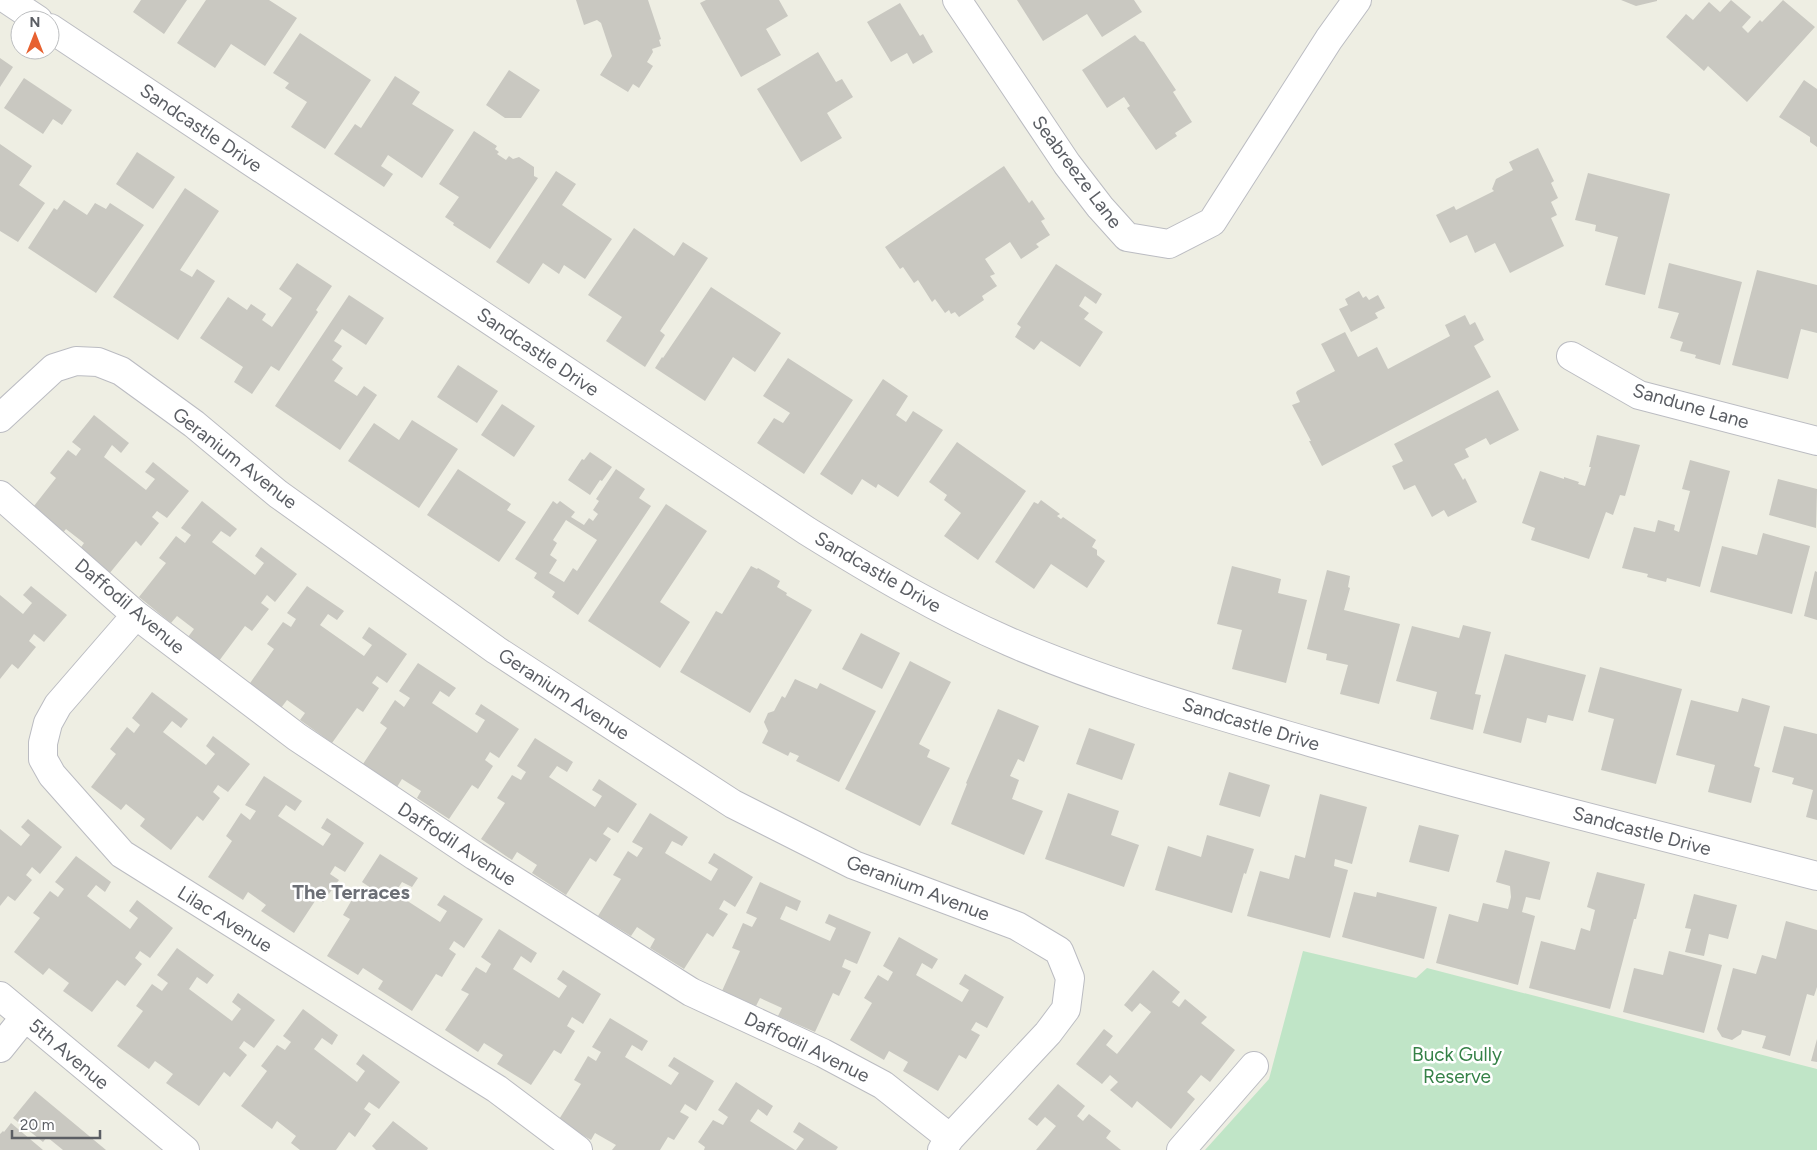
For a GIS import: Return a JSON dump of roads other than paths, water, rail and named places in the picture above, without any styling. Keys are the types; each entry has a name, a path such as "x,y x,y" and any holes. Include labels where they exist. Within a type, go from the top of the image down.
{"street":[{"path":"8,0 23,10"},
{"name":"Seabreeze Lane","path":"957,0 1067,164 1100,207 1127,237 1169,244 1212,222 1328,39 1357,0"},
{"name":"Sandcastle Drive","path":"60,35 807,531 872,572 1009,642 1080,670 1237,721 1433,777 1817,876"},
{"name":"Sandune Lane","path":"1571,356 1639,395 1817,441"},
{"name":"Geranium Avenue","path":"0,418 54,368 76,361 98,362 121,371 194,424 278,494 496,650 733,804 854,865 1017,926 1059,951 1070,978 1066,1008 1048,1033 946,1144"},
{"name":"Daffodil Avenue","path":"0,495 136,615 297,738 475,856 691,992 823,1053 883,1085 946,1144"},
{"name":"Lilac Avenue","path":"136,615 58,705 48,723 43,743 43,759 52,775 122,854 497,1089 578,1150"},
{"name":"5th Avenue","path":"0,996 182,1149"},
{"path":"0,1048 25,1017"},
{"path":"1181,1150 1254,1066"}],"district":[{"name":"The Terraces","path":"351,892"}],"park label":[{"name":"Buck Gully Reserve","path":"1457,1065"}]}
